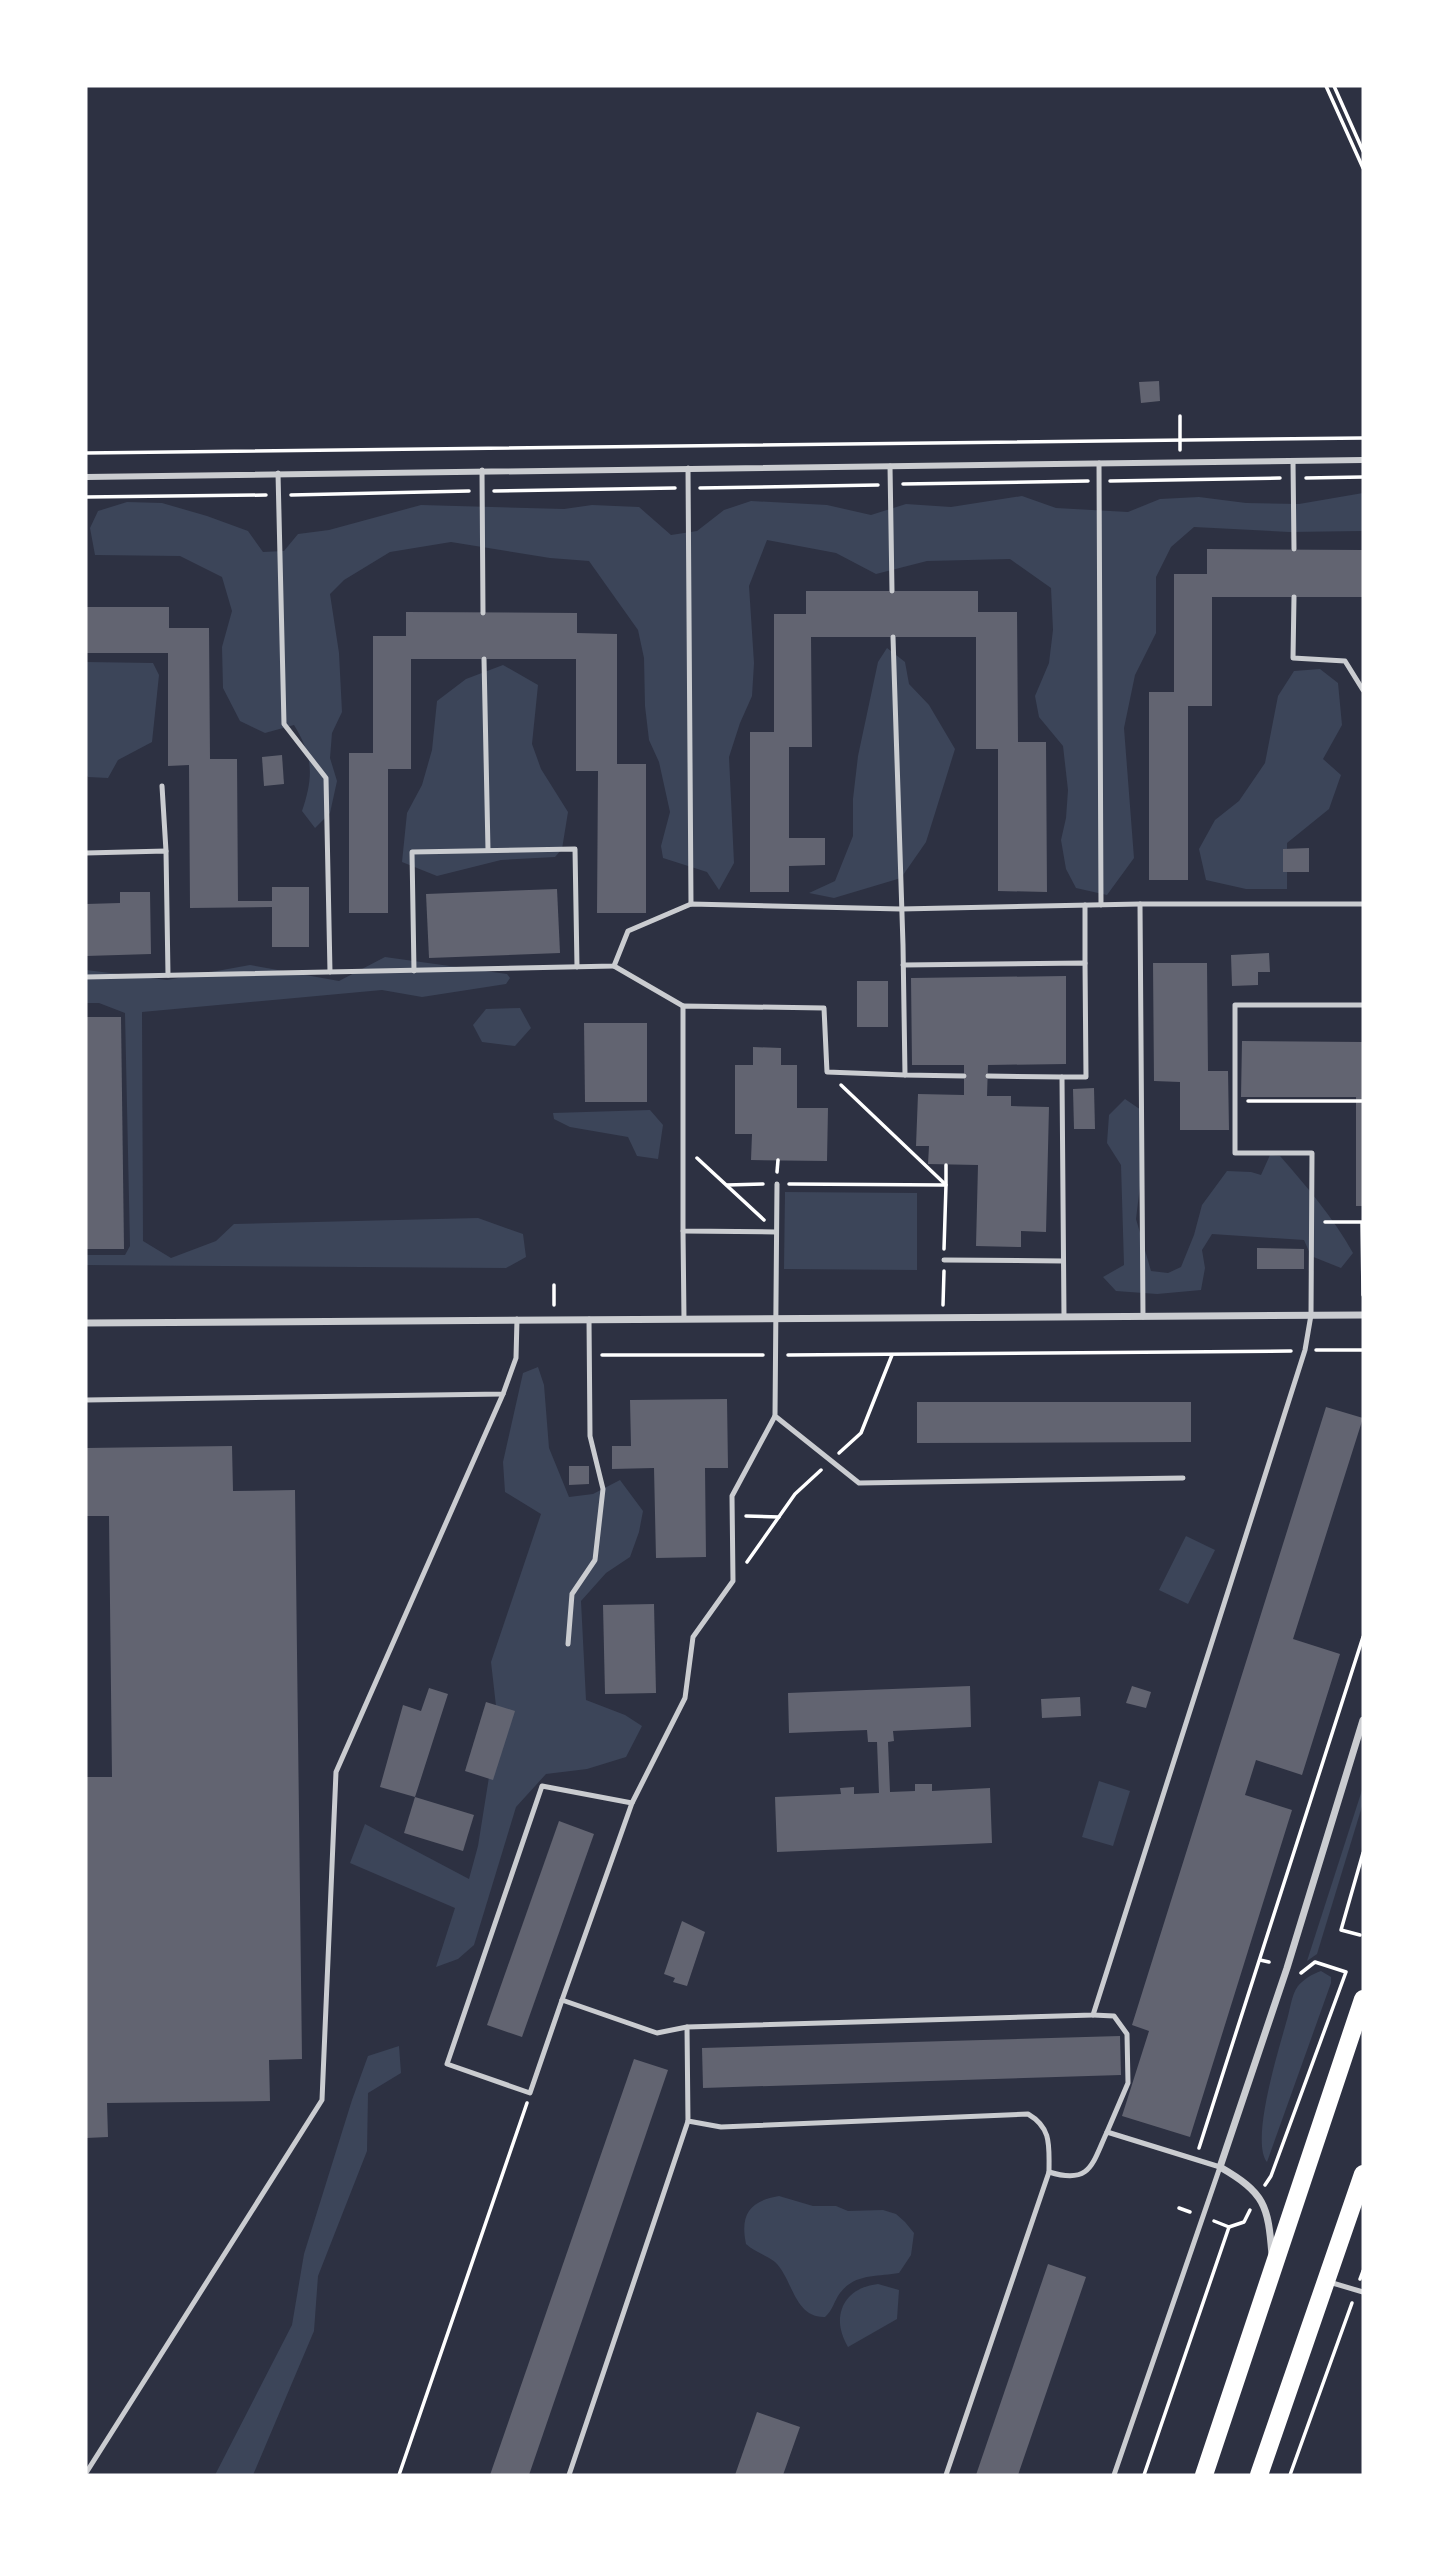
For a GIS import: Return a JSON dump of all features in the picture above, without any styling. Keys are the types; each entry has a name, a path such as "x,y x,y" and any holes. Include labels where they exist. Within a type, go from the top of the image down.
{"main road":[{"path":"1204,2475 1363,1999"},
{"path":"1259,2475 1363,2174"}],"street":[{"path":"86,477 1363,460"},
{"path":"86,1323 1363,1315"},
{"path":"1273,2269 1269,2221 1258,2195 1247,2183 1220,2168 1287,1968 1363,1720"}],"lane":[{"path":"1293,461 1294,550"},
{"path":"1099,463 1101,905"},
{"path":"890,466 892,591"},
{"path":"688,468 691,904"},
{"path":"482,470 483,613"},
{"path":"278,473 284,724 326,778 330,972"},
{"path":"1294,597 1293,658 1345,661 1363,690"},
{"path":"893,637 905,1075"},
{"path":"484,659 488,850"},
{"path":"162,786 168,975"},
{"path":"414,971 412,852 488,850 575,849 577,967"},
{"path":"86,853 166,851"},
{"path":"614,966 628,931 691,904 901,909 1140,904 1363,904"},
{"path":"1140,904 1143,1317"},
{"path":"988,1076 1086,1077 1085,905"},
{"path":"903,965 1084,963"},
{"path":"86,977 614,966 682,1006 824,1008 827,1072 964,1076"},
{"path":"1093,2015 1305,1350 1311,1315 1312,1153 1235,1153 1235,1005 1363,1005"},
{"path":"682,1006 684,1319"},
{"path":"1062,1077 1064,1317"},
{"path":"632,1803 542,1786 447,2064 530,2093 632,1803 685,1698 693,1637 733,1581 732,1496 775,1416 777,1184"},
{"path":"683,1231 776,1232"},
{"path":"944,1261 1063,1261"},
{"path":"86,2473 323,2100 336,1773 503,1394 516,1358 517,1319"},
{"path":"568,1644 572,1594 595,1560 603,1489 590,1436 589,1319"},
{"path":"86,1400 503,1394"},
{"path":"775,1416 859,1483 1183,1478"},
{"path":"562,2000 657,2033 687,2027 1093,2015 1114,2017 1128,2034 1128,2083 1091,2166 1083,2175 1065,2177 1049,2172"},
{"path":"569,2475 688,2121 687,2027"},
{"path":"688,2121 721,2127 1028,2114 1041,2122 1046,2132 1049,2172 946,2475"},
{"path":"1107,2132 1220,2168 1114,2475"},
{"path":"1325,2281 1360,2291"}],"path":[{"path":"1326,86 1363,168"},
{"path":"1334,86 1363,151"},
{"path":"1180,416 1181,462"},
{"path":"86,453 1363,438"},
{"path":"86,497 1363,477"},
{"path":"827,1072 946,1185"},
{"path":"1235,1101 1363,1101"},
{"path":"683,1145 776,1232"},
{"path":"943,1318 946,1165"},
{"path":"727,1185 946,1185"},
{"path":"1312,1222 1362,1222 1363,1295"},
{"path":"554,1285 554,1305"},
{"path":"590,1355 1363,1350"},
{"path":"733,1581 795,1494 861,1433 892,1355"},
{"path":"732,1516 779,1517"},
{"path":"1195,2160 1363,1637"},
{"path":"1360,1935 1341,1930 1363,1853"},
{"path":"1260,1960 1269,1962"},
{"path":"1144,2475 1230,2227 1244,2222 1271,2176 1346,1972 1315,1962 1301,1973"},
{"path":"399,2475 530,2093"},
{"path":"1290,2475 1360,2291 1363,2271"}],"shaded area":[{"path":"1363,493 1363,531 1289,532 1194,527 1171,547 1156,577 1156,633 1135,675 1124,728 1134,858 1107,895 1076,888 1066,869 1061,840 1068,790 1063,746 1039,717 1035,696 1049,663 1053,630 1051,588 1010,559 927,561 876,574 836,553 767,540 749,586 754,663 752,696 729,757 734,863 719,890 707,872 663,858 661,846 670,812 659,762 649,740 644,658 638,630 589,561 550,558 451,542 390,552 344,580 330,594 339,653 342,712 332,733 330,758 337,781 330,813 315,828 302,811 310,766 305,747 294,725 265,733 240,721 223,688 222,647 232,611 222,577 180,556 95,555 90,528 98,511 127,502 162,503 248,531 263,552 284,551 298,534 329,530 421,505 564,509 592,505 639,507 671,535 697,531 724,510 751,501 827,505 871,515 906,504 951,507 1022,496 1056,508 1128,512 1160,499 1199,497 1246,503 1299,504"},
{"path":"887,648 905,662 909,684 929,705 955,749 926,842 901,878 834,898 809,893 835,881 853,836 853,799 858,756 878,662"},
{"path":"86,662 153,663 159,675 152,742 118,760 108,778 86,775"},
{"path":"503,665 538,685 532,744 541,769 568,812 562,849 555,857 501,860 437,876 402,862 407,813 422,785 432,750 437,701 466,679"},
{"path":"1320,669 1338,683 1342,725 1323,759 1341,775 1329,809 1287,843 1287,889 1246,889 1206,880 1199,849 1215,820 1239,801 1265,763 1278,696 1294,671"},
{"path":"385,957 507,974 510,978 506,984 422,997 382,990 142,1012 143,1241 171,1258 216,1241 234,1224 478,1218 523,1234 526,1257 506,1268 86,1265 86,1255 125,1255 130,1246 125,1013 99,1003 86,1003 86,970 167,980 250,965 339,981"},
{"path":"520,1008 531,1028 515,1046 482,1042 473,1025 486,1009"},
{"path":"1125,1099 1144,1112 1144,1153 1136,1219 1151,1271 1168,1273 1181,1267 1202,1205 1227,1171 1261,1175 1270,1155 1280,1156 1300,1179 1353,1253 1341,1268 1311,1256 1304,1240 1212,1234 1202,1250 1205,1268 1201,1290 1157,1294 1116,1291 1103,1277 1124,1265 1121,1165 1107,1143 1109,1115"},
{"path":"650,1110 663,1125 658,1159 637,1156 628,1137 570,1127 554,1119 553,1113"},
{"path":"785,1192 917,1193 917,1270 784,1269"},
{"path":"538,1367 544,1385 549,1448 569,1497 593,1494 620,1480 643,1511 630,1557 606,1573 581,1601 586,1700 625,1715 642,1726 626,1757 587,1769 546,1774 516,1807 474,1945 458,1959 436,1967 455,1908 350,1863 365,1824 469,1879 478,1846 489,1777 496,1706 491,1662 541,1514 505,1492 503,1462 523,1373"},
{"path":"1186,1536 1215,1550 1188,1604 1159,1590"},
{"path":"1099,1781 1130,1791 1113,1846 1082,1837"},
{"path":"1363,1787 1363,1803 1317,1954 1307,1961"},
{"path":"1321,1971 1331,1977 1331,1983 1267,2162 1263,2151 1264,2116 1272,2073 1292,1999 1300,1983"},
{"path":"399,2046 401,2073 368,2093 367,2151 318,2276 314,2331 253,2475 215,2475 292,2325 304,2254 368,2056"},
{"path":"779,2196 813,2206 836,2206 848,2211 883,2210 896,2214 914,2233 911,2255 899,2273 867,2277 853,2282 840,2293 825,2317 815,2316 800,2305 775,2262 746,2244 744,2225 749,2211 760,2202"},
{"path":"878,2284 899,2290 897,2319 848,2347 840,2325 843,2306 856,2291"}],"building":[{"path":"1159,381 1160,401 1141,403 1139,382"},
{"path":"1207,549 1363,550 1363,597 1212,597 1212,706 1188,706 1188,880 1149,880 1149,692 1174,692 1174,574 1207,574"},
{"path":"806,591 978,591 978,612 1017,612 1018,742 1046,742 1047,892 998,891 998,749 976,749 976,637 811,637 812,747 789,747 789,838 825,838 825,865 789,866 789,892 750,892 750,732 774,732 774,614 806,614"},
{"path":"86,607 169,607 169,628 209,628 210,759 237,759 238,901 272,901 272,887 309,887 309,947 272,947 272,907 190,908 189,765 168,766 168,653 86,653"},
{"path":"406,612 577,613 577,633 617,634 617,764 646,764 646,913 597,913 598,771 576,771 576,659 411,659 411,769 388,769 388,913 349,913 349,753 373,753 373,636 406,636"},
{"path":"282,755 284,784 264,786 262,757"},
{"path":"1309,848 1309,872 1283,872 1283,849"},
{"path":"557,889 560,953 429,958 426,894"},
{"path":"120,892 150,892 151,954 86,956 86,904 120,903"},
{"path":"1269,953 1270,972 1258,972 1258,985 1232,986 1231,955"},
{"path":"1153,963 1207,963 1208,1071 1228,1071 1229,1130 1180,1130 1180,1082 1154,1081"},
{"path":"1066,976 1066,1064 988,1065 987,1096 1011,1096 1011,1106 1049,1107 1046,1232 1021,1231 1021,1247 976,1246 978,1165 928,1164 929,1146 916,1146 918,1094 964,1095 964,1065 912,1065 911,978"},
{"path":"857,981 888,981 888,1027 857,1027"},
{"path":"86,1017 121,1017 124,1249 86,1249"},
{"path":"584,1023 647,1023 647,1102 585,1102"},
{"path":"1242,1041 1363,1042 1363,1206 1356,1206 1356,1097 1241,1097"},
{"path":"753,1047 781,1048 781,1065 797,1065 797,1108 828,1108 827,1161 751,1160 752,1134 735,1134 735,1065 753,1065"},
{"path":"1094,1088 1095,1129 1074,1129 1073,1089"},
{"path":"1257,1248 1304,1249 1304,1269 1257,1269"},
{"path":"727,1399 728,1468 705,1468 706,1557 656,1558 654,1468 612,1469 612,1446 631,1446 630,1400"},
{"path":"917,1402 1191,1402 1191,1442 917,1443"},
{"path":"1326,1407 1363,1418 1293,1639 1340,1654 1302,1775 1256,1760 1245,1795 1292,1810 1190,2137 1122,2116 1149,2031 1132,2025"},
{"path":"232,1446 233,1491 295,1490 302,2059 269,2060 270,2101 107,2103 108,2137 86,2138 86,1777 112,1777 109,1516 86,1516 86,1448"},
{"path":"569,1466 589,1466 589,1484 569,1485"},
{"path":"654,1604 656,1693 605,1694 603,1605"},
{"path":"970,1686 971,1727 893,1731 894,1741 888,1742 890,1792 915,1791 915,1784 932,1784 932,1791 990,1788 992,1843 777,1852 775,1797 841,1794 840,1788 854,1787 854,1794 879,1793 877,1742 868,1742 867,1730 789,1733 788,1693"},
{"path":"1132,1686 1151,1692 1146,1708 1126,1703"},
{"path":"429,1688 448,1694 415,1797 380,1787 403,1705 421,1711"},
{"path":"1080,1697 1081,1716 1042,1718 1041,1699"},
{"path":"486,1702 515,1711 493,1780 465,1771"},
{"path":"415,1797 474,1815 463,1851 404,1833"},
{"path":"559,1821 594,1834 522,2037 487,2025"},
{"path":"682,1921 705,1932 687,1986 673,1982 675,1978 664,1974"},
{"path":"1120,2036 1121,2075 703,2088 702,2048"},
{"path":"634,2059 668,2070 529,2475 490,2475"},
{"path":"1048,2264 1086,2277 1018,2475 976,2475"},
{"path":"757,2412 800,2427 783,2475 735,2475"}]}
